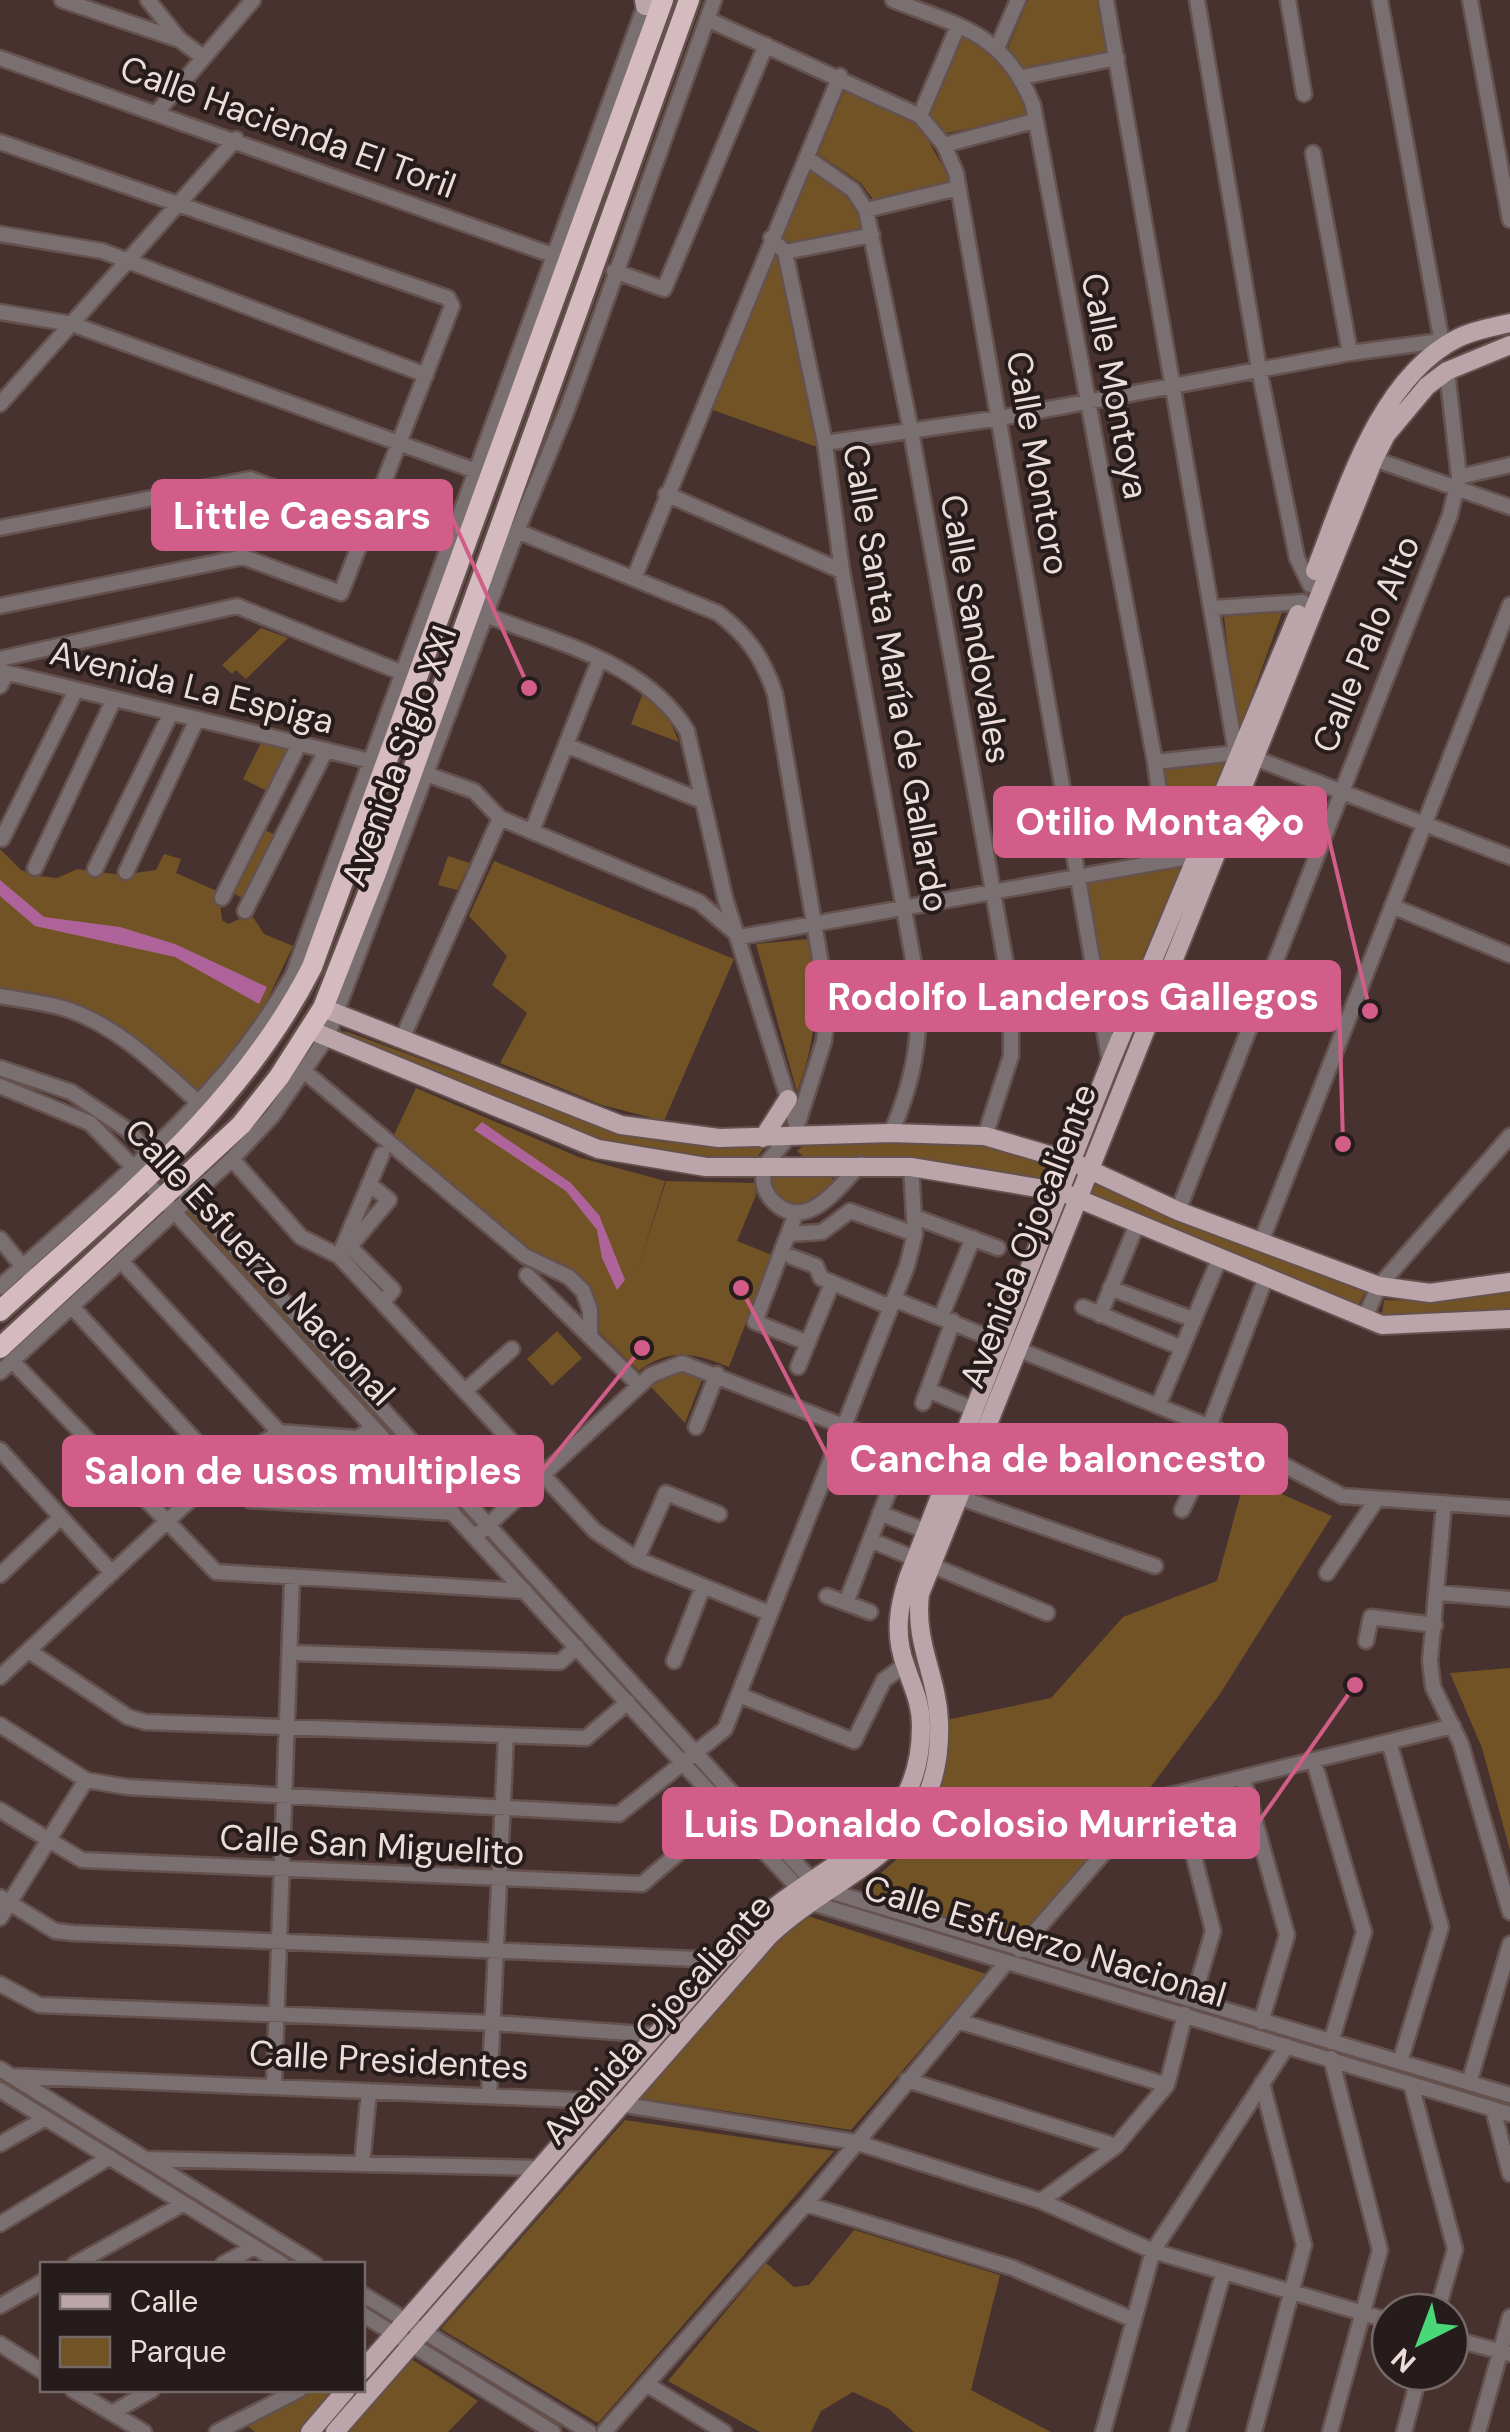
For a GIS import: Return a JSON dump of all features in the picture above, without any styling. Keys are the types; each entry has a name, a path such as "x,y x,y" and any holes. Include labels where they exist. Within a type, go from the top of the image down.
{"highway":[{"name":"Avenida Siglo XXI","path":"4,1360 177,1198 319,1034 462,656 604,234 689,0"},
{"name":"Avenida Siglo XXI","path":"0,1311 29,1273 146,1165 220,1106 265,1049 312,968 409,675 650,1"},
{"path":"604,234 625,241"},
{"path":"312,968 314,919"},
{"path":"224,1077 265,1049"}],"main road":[{"name":"Avenida Ojocaliente","path":"334,2432 807,1892 832,1892 891,1847 924,1798 936,1760 939,1722 917,1621 926,1530 950,1468 1069,1194 1374,426 1403,386 1448,338 1510,322"},
{"name":"Avenida Ojocaliente","path":"1080,1166 1110,1064 1194,856 1244,755 1386,435 1427,386 1447,371 1510,345"},
{"path":"330,1011 621,1126 682,1137 763,1138 794,1133 985,1136 1080,1166 1178,1211 1379,1286 1430,1294 1510,1282"},
{"path":"319,1034 598,1149 688,1165 911,1167 1069,1194 1364,1319 1397,1327 1510,1319"},
{"path":"763,1138 788,1099"},
{"name":"Avenida Ojocaliente","path":"365,2367 722,1960 866,1847 910,1787 922,1730 921,1710 905,1666 898,1624 923,1563 961,1498 1020,1352 1069,1194"},
{"path":"310,2432 344,2392"}],"street":[{"path":"62,0 180,40"},
{"path":"148,0 180,40 204,57"},
{"path":"158,110 253,0"},
{"name":"Avenida Siglo XXI","path":"330,1011 428,775 462,656 486,615 568,410 614,271 714,0"},
{"name":"Calle Montoya","path":"893,0 998,46 1022,77 1088,402 1155,762 1168,861"},
{"path":"998,46 1018,0"},
{"path":"1106,0 1213,608 1244,755"},
{"path":"1197,0 1259,369 1306,594 1213,608"},
{"path":"1288,0 1304,94"},
{"path":"825,443 1000,418 1350,352 1448,338 1380,0"},
{"path":"1470,0 1510,220"},
{"name":"Avenida Siglo XXI","path":"450,558 476,470 650,1"},
{"name":"Calle Montoro","path":"707,19 840,76 920,116 944,144 958,188 1000,418 1110,1064"},
{"path":"920,116 958,26"},
{"path":"614,271 664,289 766,45"},
{"name":"Calle Hacienda El Toril","path":"0,58 158,110 555,256"},
{"path":"1022,77 1117,58"},
{"path":"634,578 840,76"},
{"path":"944,144 1034,122"},
{"path":"0,404 236,139"},
{"path":"0,142 452,300 341,593 243,558 0,606"},
{"path":"1313,152 1350,352"},
{"path":"807,158 852,190 866,210 958,188"},
{"name":"Calle Sandovales","path":"866,210 912,432 1014,1024 1011,1056 985,1136"},
{"path":"0,234 102,251 426,375"},
{"path":"771,238 786,252 872,235"},
{"name":"Calle Santa María de Gallardo","path":"786,252 825,443 842,571 906,910 920,1033 908,1095 891,1133"},
{"path":"0,312 72,324 476,470"},
{"name":"Calle Palo Alto","path":"1178,1211 1458,482 1447,371"},
{"path":"1374,459 1458,482 1510,507"},
{"path":"1458,482 1510,465"},
{"path":"0,528 250,479 370,524"},
{"path":"666,494 842,571"},
{"path":"517,532 718,613 746,634 765,664 775,694 816,924 827,1024 794,1133 764,1166 765,1190 779,1207 796,1213 823,1203 861,1164"},
{"path":"1261,1242 1510,605"},
{"path":"2,673 236,606 409,675"},
{"path":"486,615 642,680 674,708 687,730 724,898 740,937 788,1099 794,1133"},
{"path":"532,831 599,661"},
{"name":"Avenida La Espiga","path":"2,673 370,762"},
{"name":"Avenida Siglo XXI","path":"146,1165 224,1077 273,1012 314,919 370,762 409,675"},
{"path":"2,838 76,690"},
{"path":"35,868 114,699"},
{"path":"95,869 170,713"},
{"path":"126,872 197,719"},
{"path":"222,898 298,744"},
{"path":"566,746 702,801"},
{"path":"245,912 326,750"},
{"path":"1155,762 1244,755 1510,857"},
{"path":"428,775 474,791 500,818 699,902 740,937"},
{"path":"402,1039 500,818"},
{"path":"740,937 1194,856"},
{"path":"1392,906 1510,954"},
{"path":"0,996 64,1008 108,1029 146,1055 199,1103"},
{"name":"Avenida Siglo XXI","path":"4,1360 72,1308 177,1198 232,1160 305,1072 319,1034"},
{"name":"Calle Esfuerzo Nacional","path":"0,1068 71,1092 100,1108 146,1165 490,1522 697,1750 807,1892"},
{"path":"305,1072 525,1256 569,1277 583,1291 590,1334"},
{"name":"Calle Esfuerzo Nacional","path":"0,1086 90,1124 146,1165"},
{"path":"1364,1319 1379,1286 1510,1136"},
{"path":"345,1248 382,1154"},
{"path":"232,1160 301,1237 345,1248 383,1302 594,1531 637,1559 769,1613"},
{"path":"0,1724 86,1780 126,1787 619,1814 725,1729 892,1303 915,1234 911,1167"},
{"path":"345,1248 389,1200 369,1184"},
{"name":"Calle Esfuerzo Nacional","path":"177,1198 374,1428 807,1892 1006,1963 1262,2022 1510,2095"},
{"path":"790,1234 822,1232 850,1211 915,1234"},
{"path":"796,1213 755,1322 808,1343"},
{"path":"915,1216 998,1248"},
{"path":"1100,1315 1136,1224"},
{"path":"0,1238 29,1273"},
{"path":"972,1238 926,1396 974,1410"},
{"path":"792,1256 816,1266 821,1278 883,1304 892,1303 947,1319 1003,1340 1020,1352 1214,1429 1342,1496 1510,1508"},
{"path":"1158,1406 1220,1257"},
{"path":"120,1261 279,1432"},
{"name":"Avenida Siglo XXI","path":"0,1287 29,1273"},
{"path":"527,1275 639,1386"},
{"path":"1182,1510 1266,1277"},
{"path":"798,1367 832,1283"},
{"path":"1110,1288 1192,1319"},
{"path":"72,1308 250,1500 453,1513"},
{"path":"1083,1308 1180,1347"},
{"path":"466,1390 512,1349"},
{"path":"4,1360 216,1572 292,1580 525,1591"},
{"path":"475,1536 639,1386 664,1366 682,1363 950,1468"},
{"path":"696,1427 717,1374"},
{"path":"0,1677 221,1471 279,1432 357,1438 374,1428"},
{"path":"0,1450 112,1573"},
{"path":"846,1603 895,1475"},
{"path":"637,1559 666,1493 720,1514"},
{"path":"961,1498 1155,1566"},
{"path":"1327,1572 1377,1499"},
{"path":"1444,1503 1430,1661 1433,1688 1461,1744 1510,1912"},
{"path":"880,1512 926,1530"},
{"path":"0,1575 61,1517"},
{"path":"870,1540 1048,1613"},
{"path":"274,2084 293,1652 292,1580"},
{"path":"674,1661 703,1587"},
{"path":"1438,1594 1510,1598"},
{"path":"827,1596 870,1612"},
{"path":"1366,1642 1371,1618 1435,1624"},
{"path":"293,1652 560,1662 577,1647"},
{"path":"29,1651 128,1717 144,1722 586,1738 628,1702"},
{"path":"739,1695 854,1741 884,1680 905,1666"},
{"path":"1019,1950 1144,1808 1159,1798 1390,1745 1454,1726"},
{"path":"489,2096 506,1736"},
{"path":"1390,1745 1440,1927 1400,2062"},
{"path":"1314,1762 1364,1932 1331,2042"},
{"path":"1244,1778 1287,1935 1262,2022"},
{"path":"0,1918 5,1900 49,1842 86,1780"},
{"path":"1042,2201 1116,2146 1167,2085 1213,1931 1178,1794"},
{"name":"Calle San Miguelito","path":"0,1810 82,1860 501,1881 642,1884 729,1810"},
{"name":"Calle Esfuerzo Nacional","path":"832,1892 1189,2007 1287,2046 1510,2114"},
{"path":"5,1900 55,1931 280,1944 722,1960"},
{"path":"1469,2083 1510,1944"},
{"path":"604,2432 806,2204 1006,1963"},
{"path":"0,1984 39,2005 493,2023 656,2035"},
{"path":"958,2020 1167,2085"},
{"path":"1103,2432 1153,2251 1287,2046"},
{"path":"1330,2058 1380,2250 1330,2432"},
{"path":"6,2073 312,2262"},
{"name":"Calle Presidentes","path":"6,2073 600,2101 856,2142 1042,2201 1153,2251 1370,2315"},
{"path":"907,2080 1116,2146"},
{"path":"1254,2432 1304,2246 1262,2083"},
{"path":"1411,2084 1455,2249 1443,2292"},
{"path":"0,2090 279,2262"},
{"path":"362,2164 369,2090"},
{"path":"1493,2109 1510,2174"},
{"path":"0,2144 46,2118"},
{"path":"0,2224 110,2157"},
{"path":"146,2159 540,2168"},
{"path":"79,2262 183,2204"},
{"path":"806,2204 1013,2268 1134,2320"},
{"path":"227,2262 254,2247"},
{"path":"1178,2432 1223,2274"},
{"path":"0,2306 40,2283"},
{"path":"365,2298 394,2333"},
{"path":"365,2316 394,2333 418,2338 589,2432"},
{"path":"1478,2432 1505,2353 1510,2317"},
{"path":"365,2354 394,2333"},
{"path":"418,2338 553,2432"},
{"path":"1470,2343 1505,2353"},
{"path":"0,2344 40,2368"},
{"path":"648,2385 724,2432"},
{"path":"76,2392 144,2432"},
{"path":"112,2413 149,2392"},
{"path":"217,2432 295,2392"},
{"path":"1404,2432 1415,2392"}],"green space":[{"path":"1028,0 1097,0 1109,54 1025,70 1008,48"},
{"path":"960,31 1006,65 1021,88 1027,117 942,134 929,115"},
{"path":"846,87 919,124 952,183 874,201 861,183 818,154"},
{"path":"811,171 850,201 864,229 787,246 779,235"},
{"path":"771,247 780,255 820,448 710,409"},
{"path":"1284,607 1238,734 1224,617"},
{"path":"261,628 288,638 246,679 236,670 232,674 222,665"},
{"path":"643,693 669,719 679,742 631,724"},
{"path":"261,743 288,749 267,791 243,779"},
{"path":"1227,760 1190,851 1173,854 1161,767"},
{"path":"1245,763 1086,1161 1079,1158"},
{"path":"265,830 277,836 244,899 233,893"},
{"path":"0,849 21,870 57,878 78,869 121,875 156,870 164,854 181,859 176,873 219,892 222,920 228,924 251,914 264,934 293,946 261,1013 198,1093 129,1037 0,992"},
{"path":"448,856 470,863 457,890 438,885"},
{"path":"494,861 734,959 664,1121 602,1105 500,1063 527,1013 492,985 507,956 469,916"},
{"path":"1184,865 1107,1037 1084,878"},
{"path":"808,939 813,1033 797,1092 756,944"},
{"path":"345,1031 621,1133 661,1142 765,1146 756,1159 708,1160 620,1148 344,1035"},
{"path":"416,1088 581,1158 665,1181 638,1270 666,1181 755,1183 756,1195 737,1241 772,1255 729,1367 705,1358 672,1355 639,1371 596,1329 591,1293 529,1252 393,1137"},
{"path":"984,1142 1061,1167 1056,1182 919,1158 805,1158 797,1151 806,1143"},
{"path":"830,1177 836,1182 800,1206 778,1197 768,1178"},
{"path":"1092,1182 1366,1291 1358,1306 1085,1194"},
{"path":"193,1207 483,1521 475,1529 185,1215"},
{"path":"1510,1292 1510,1309 1408,1318 1382,1314 1384,1300 1434,1301"},
{"path":"557,1331 582,1358 552,1386 527,1359"},
{"path":"678,1372 703,1377 685,1423 650,1386"},
{"path":"1245,1478 1332,1516 1220,1694 1144,1796 1019,1942 871,1898 869,1885 909,1847 927,1818 937,1786 946,1720 1051,1698 1123,1617 1217,1581"},
{"path":"491,1530 691,1750 683,1756 482,1538"},
{"path":"1510,1668 1510,1850 1482,1748 1450,1673"},
{"path":"808,1916 986,1974 851,2130 640,2098 775,1939"},
{"path":"0,2074 304,2262 290,2262 0,2081"},
{"path":"625,2120 834,2151 598,2423 441,2329"},
{"path":"854,2230 1000,2275 971,2390 1051,2432 914,2432 889,2409 853,2392 821,2411 811,2432 760,2432 668,2381 766,2263 794,2287 809,2285"},
{"path":"411,2359 478,2401 448,2432 348,2432"},
{"path":"308,2392 335,2392 301,2432 255,2432 246,2425"}],"shaded area":[{"path":"0,880 44,917 120,927 175,944 267,987 259,1004 175,957 35,926 0,896"},
{"path":"482,1122 571,1183 599,1215 625,1280 617,1290 602,1258 597,1230 566,1191 474,1130"}],"place":[{"name":"Little Caesars","path":"529,688"},
{"name":"Otilio Monta�o","path":"1370,1011"},
{"name":"Rodolfo Landeros Gallegos","path":"1343,1144"},
{"name":"Cancha de baloncesto","path":"741,1288"},
{"name":"Salon de usos multiples","path":"642,1348"},
{"name":"Luis Donaldo Colosio Murrieta","path":"1355,1685"}]}
